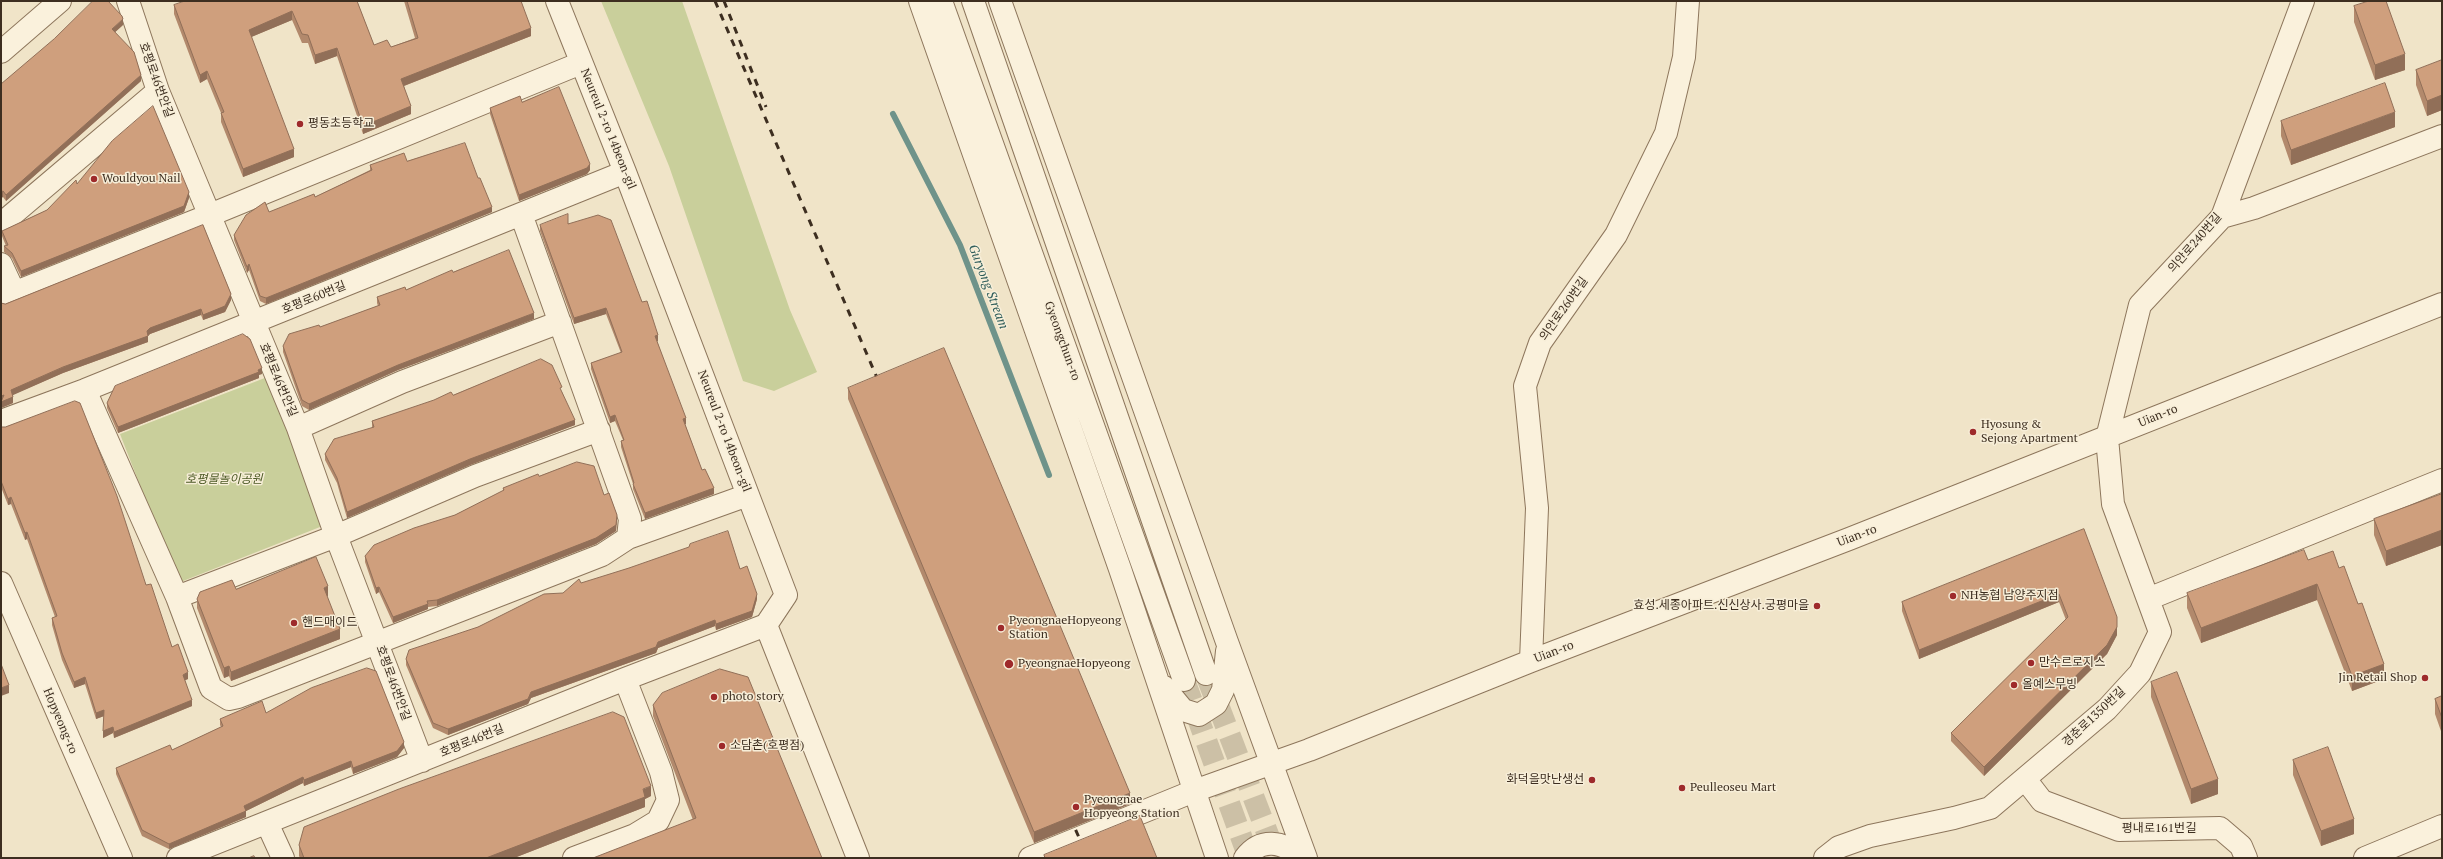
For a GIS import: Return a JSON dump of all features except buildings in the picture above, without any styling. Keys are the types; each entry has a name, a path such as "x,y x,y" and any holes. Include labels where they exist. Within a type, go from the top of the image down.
{"street":[{"path":"1,52 60,1"},
{"name":"호평로46번안길","path":"128,1 158,91 298,428 336,536 379,644 422,761"},
{"name":"Neureul 2-ro 14beon-gil","path":"557,1 625,172 786,595 766,625"},
{"path":"920,1 1115,554 1217,858"},
{"name":"Gyeongchun-ro","path":"941,1 1184,680"},
{"path":"973,1 1206,674"},
{"path":"1000,1 1227,642 1306,858"},
{"name":"의안로260번길","path":"1531,660 1537,508 1525,386 1540,343 1616,235 1666,133 1684,57 1688,1"},
{"name":"의안로240번길","path":"2107,438 2140,305 2222,217 2303,1"},
{"path":"1,264 7,295 210,215 581,63"},
{"path":"1,224 158,91"},
{"path":"2222,217 2254,208 2442,136"},
{"name":"호평로60번길","path":"1,421 85,390 625,172"},
{"path":"521,214 630,519 628,538"},
{"name":"Uian-ro","path":"1030,858 1194,791 1271,764 1531,660 1849,539 2442,304"},
{"path":"298,428 402,382 560,322"},
{"path":"85,390 176,597 211,688 229,699 238,697 379,644 602,555 628,538 748,495"},
{"path":"176,597 336,536 475,476 599,430"},
{"name":"경춘로1350번길","path":"1825,858 1839,847 1870,836 1954,818 1990,808 2107,709 2140,673 2160,632 2112,504 2107,438"},
{"path":"2148,599 2442,480"},
{"name":"Hopyeong-ro","path":"1,583 121,858"},
{"path":"766,625 858,858"},
{"name":"호평로46번길","path":"178,858 625,679 766,625"},
{"path":"1154,670 1168,695 1183,710 1199,715 1216,704 1223,690 1226,670 1227,642"},
{"path":"574,858 635,835 658,821 668,800 661,772 625,679"},
{"name":"평내로161번길","path":"2025,779 2042,801 2119,830 2220,828 2240,846 2246,858"},
{"path":"267,823 284,858"},
{"path":"2365,858 2442,826"},
{"path":"1245,858 1252,848 1274,843 1290,848 1300,858"}],"green space":[{"path":"601,1 682,1 790,310 817,372 774,391 743,381 669,166"},
{"name":"호평물놀이공원","path":"270,376 323,520 320,527 178,583 120,434"}],"waterway":[{"name":"Guryong Stream","path":"893,114 960,245 1049,475"}],"tunnel":[{"path":"1206,674 1277,858"},
{"path":"1184,680 1249,858"}],"railway":[{"path":"715,1 881,387"},
{"path":"724,1 766,107"},
{"path":"1070,817 1088,858"}],"place":[{"name":"평동초등학교","path":"300,124"},
{"name":"Wouldyou Nail","path":"94,179"},
{"name":"Hyosung & Sejong Apartment","path":"1973,432"},
{"name":"NH농협 남양주지점","path":"1953,596"},
{"name":"효성.세종아파트.신신상사.궁평마을","path":"1817,606"},
{"name":"핸드매이드","path":"294,623"},
{"name":"PyeongnaeHopyeong Station","path":"1001,628"},
{"name":"만수르로지스","path":"2031,663"},
{"name":"PyeongnaeHopyeong","path":"1009,664"},
{"name":"Jin Retail Shop","path":"2425,678"},
{"name":"올예스무빙","path":"2014,685"},
{"name":"photo story","path":"714,697"},
{"name":"소담촌(호평점)","path":"722,746"},
{"name":"화덕을맛난생선","path":"1592,780"},
{"name":"Peulleoseu Mart","path":"1682,788"},
{"name":"Pyeongnae Hopyeong Station","path":"1076,807"}]}
